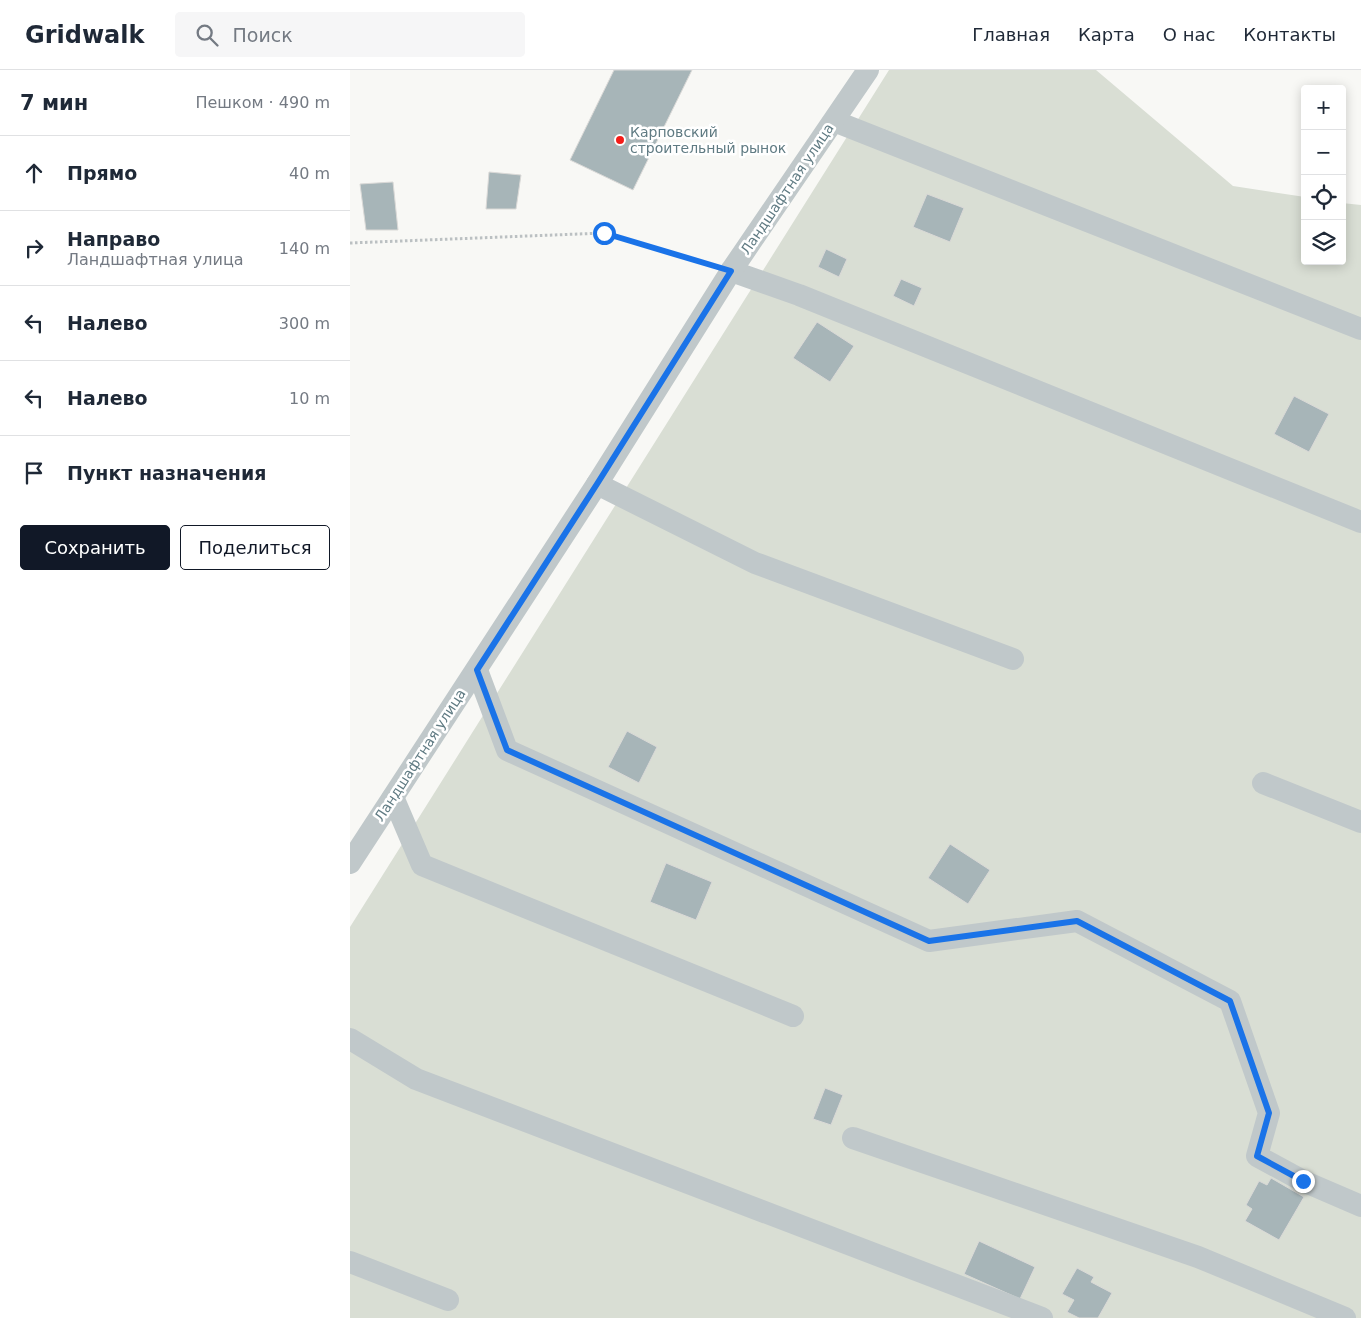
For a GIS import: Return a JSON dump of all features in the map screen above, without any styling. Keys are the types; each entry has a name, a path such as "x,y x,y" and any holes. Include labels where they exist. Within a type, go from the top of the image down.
{"street":[{"name":"Ландшафтная улица","path":"350,863 597,484 731,271 868,70"},
{"path":"834,121 1361,329"},
{"path":"731,271 808,298 1361,522"},
{"path":"597,484 755,563 1013,659"},
{"path":"477,670 507,750 929,941 1077,921 1230,1001 1269,1113 1257,1156 1303,1181 1361,1206"},
{"path":"1263,783 1361,822"},
{"path":"393,797 422,865 793,1016"},
{"path":"350,1039 416,1079 1042,1318"},
{"path":"853,1138 1198,1257 1345,1318"},
{"path":"350,1262 448,1300"}],"path":[{"path":"350,243 604,233 731,271"}],"shaded area":[{"path":"889,70 1096,70 1233,186 1301,196 1301,265 1346,265 1346,203 1361,205 1361,1318 350,1318 350,927"}],"building":[{"path":"614,70 692,70 633,190 570,160"},
{"path":"489,172 521,175 516,209 486,209"},
{"path":"393,182 398,230 366,230 360,184"},
{"path":"927,194 964,208 950,242 913,227"},
{"path":"826,249 847,259 839,277 818,267"},
{"path":"901,279 922,288 914,306 893,296"},
{"path":"817,322 854,346 830,382 793,358"},
{"path":"1294,396 1329,414 1309,452 1274,434"},
{"path":"627,731 657,747 639,783 608,767"},
{"path":"950,844 990,870 968,904 928,878"},
{"path":"666,863 712,882 696,920 650,902"},
{"path":"825,1088 843,1095 831,1125 813,1119"},
{"path":"1271,1178 1304,1197 1279,1240 1245,1221 1252,1209 1246,1205 1259,1181 1267,1185"},
{"path":"979,1241 1035,1267 1020,1299 964,1274"},
{"path":"1077,1268 1094,1277 1091,1282 1112,1293 1098,1318 1079,1318 1067,1312 1074,1300 1062,1294"}],"place":[{"name":"Карповский строительный рынок","path":"620,140"}],"route":[{"path":"604,233 731,271 477,670 507,750 929,941 1077,921 1230,1001 1269,1113 1257,1156 1303,1181"}]}
